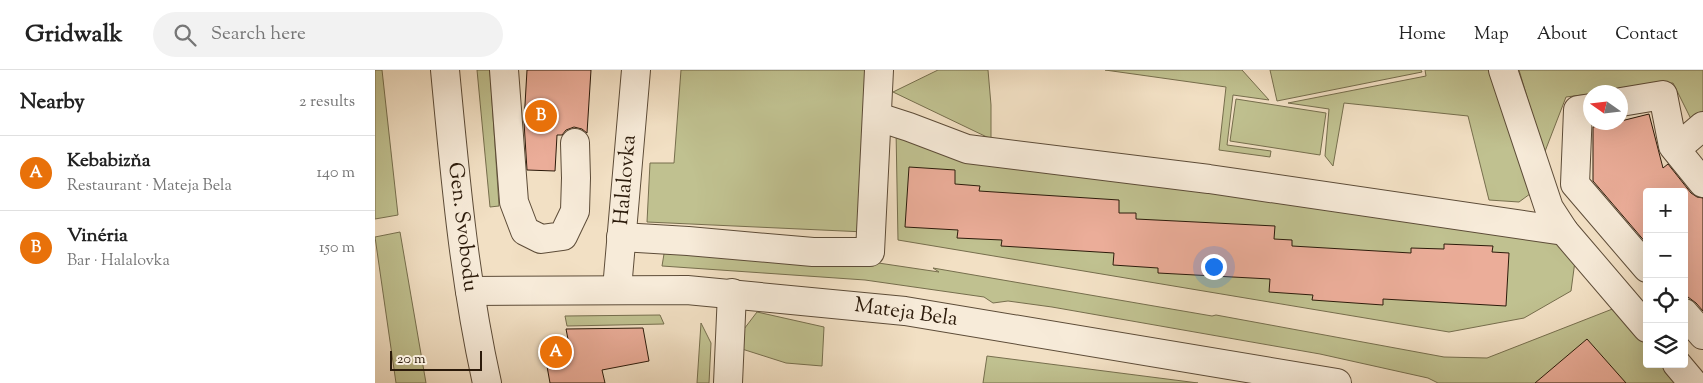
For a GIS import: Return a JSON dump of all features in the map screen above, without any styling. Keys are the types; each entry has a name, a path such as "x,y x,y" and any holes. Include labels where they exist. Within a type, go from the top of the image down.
{"street":[{"name":"Gen. Svobodu","path":"445,70 459,223 487,383"},
{"path":"504,70 514,202 525,231 541,239 563,236 575,210 575,143"},
{"name":"Halalovka","path":"617,289 636,70"},
{"path":"621,238 688,241 813,252 869,252 878,117 879,70"},
{"path":"1503,70 1549,208 1564,231 1643,323"},
{"path":"1628,101 1663,94 1673,146 1703,183"},
{"path":"1583,109 1578,110 1575,184 1643,263"},
{"path":"878,117 909,126 967,149 1209,179 1564,231"},
{"path":"1676,149 1703,126"},
{"path":"1625,302 1643,286"},
{"name":"Mateja Bela","path":"470,291 687,290 905,311 1337,383"},
{"path":"728,383 732,293"},
{"path":"1688,318 1703,335"},
{"path":"1680,368 1693,383"}],"green space":[{"path":"375,70 382,70 398,215 375,219"},
{"path":"477,70 490,70 499,206 490,207"},
{"path":"681,70 872,70 865,232 647,222 650,163 674,163"},
{"path":"938,70 988,70 991,139 893,92"},
{"path":"1105,70 1242,70 1269,100 1233,95 1227,145 1271,151 1270,157 1219,150 1226,87"},
{"path":"1270,70 1421,70 1422,72 1277,101"},
{"path":"1425,70 1495,70 1534,191 1519,202 1489,200 1468,116 1344,103 1333,166 1325,156 1329,109 1288,103 1426,76"},
{"path":"1519,70 1703,70 1703,134 1691,119 1673,83 1628,88 1628,85 1583,85 1583,95 1566,97 1544,154"},
{"path":"1236,99 1326,113 1320,155 1230,141"},
{"path":"896,130 1557,238 1575,261 1571,291 1524,318 1449,332 898,240"},
{"path":"400,232 426,383 396,383 375,237"},
{"path":"665,248 865,261 939,272 933,268 1212,316 1216,315 1444,357 1487,358 1615,308 1643,341 1643,368 1665,368 1677,383 1438,383 1428,378 1320,354 1052,307 1008,301 993,303 984,297 865,280 662,266"},
{"path":"757,312 824,327 822,366 786,363 742,349 741,333"},
{"path":"660,315 664,324 567,326 565,316"},
{"path":"701,323 711,343 709,383 697,383"},
{"path":"987,356 1198,383 983,383"}],"building":[{"path":"527,70 591,70 587,133 582,129 574,127 566,130 562,135 557,135 555,171 527,170 524,122"},
{"path":"1649,114 1663,168 1668,164 1687,188 1643,188 1643,239 1593,181 1593,130 1628,130 1628,119"},
{"path":"909,167 955,170 955,184 980,186 979,191 1119,200 1119,213 1136,213 1136,219 1275,226 1274,239 1292,240 1292,246 1411,253 1411,248 1444,249 1444,244 1493,246 1492,252 1509,253 1506,306 1383,299 1383,305 1312,300 1313,295 1269,292 1270,279 1158,273 1158,268 1113,265 1114,253 1001,246 1002,240 957,238 958,230 905,227"},
{"path":"1688,189 1697,197 1703,198 1703,311 1688,297"},
{"path":"643,328 649,361 602,370 605,383 550,383 543,344 568,339 566,329"},
{"path":"1587,339 1626,383 1535,383"}],"place":[{"name":"Vinéria","path":"541,116"},
{"name":"Kebabizňa","path":"556,352"}]}
